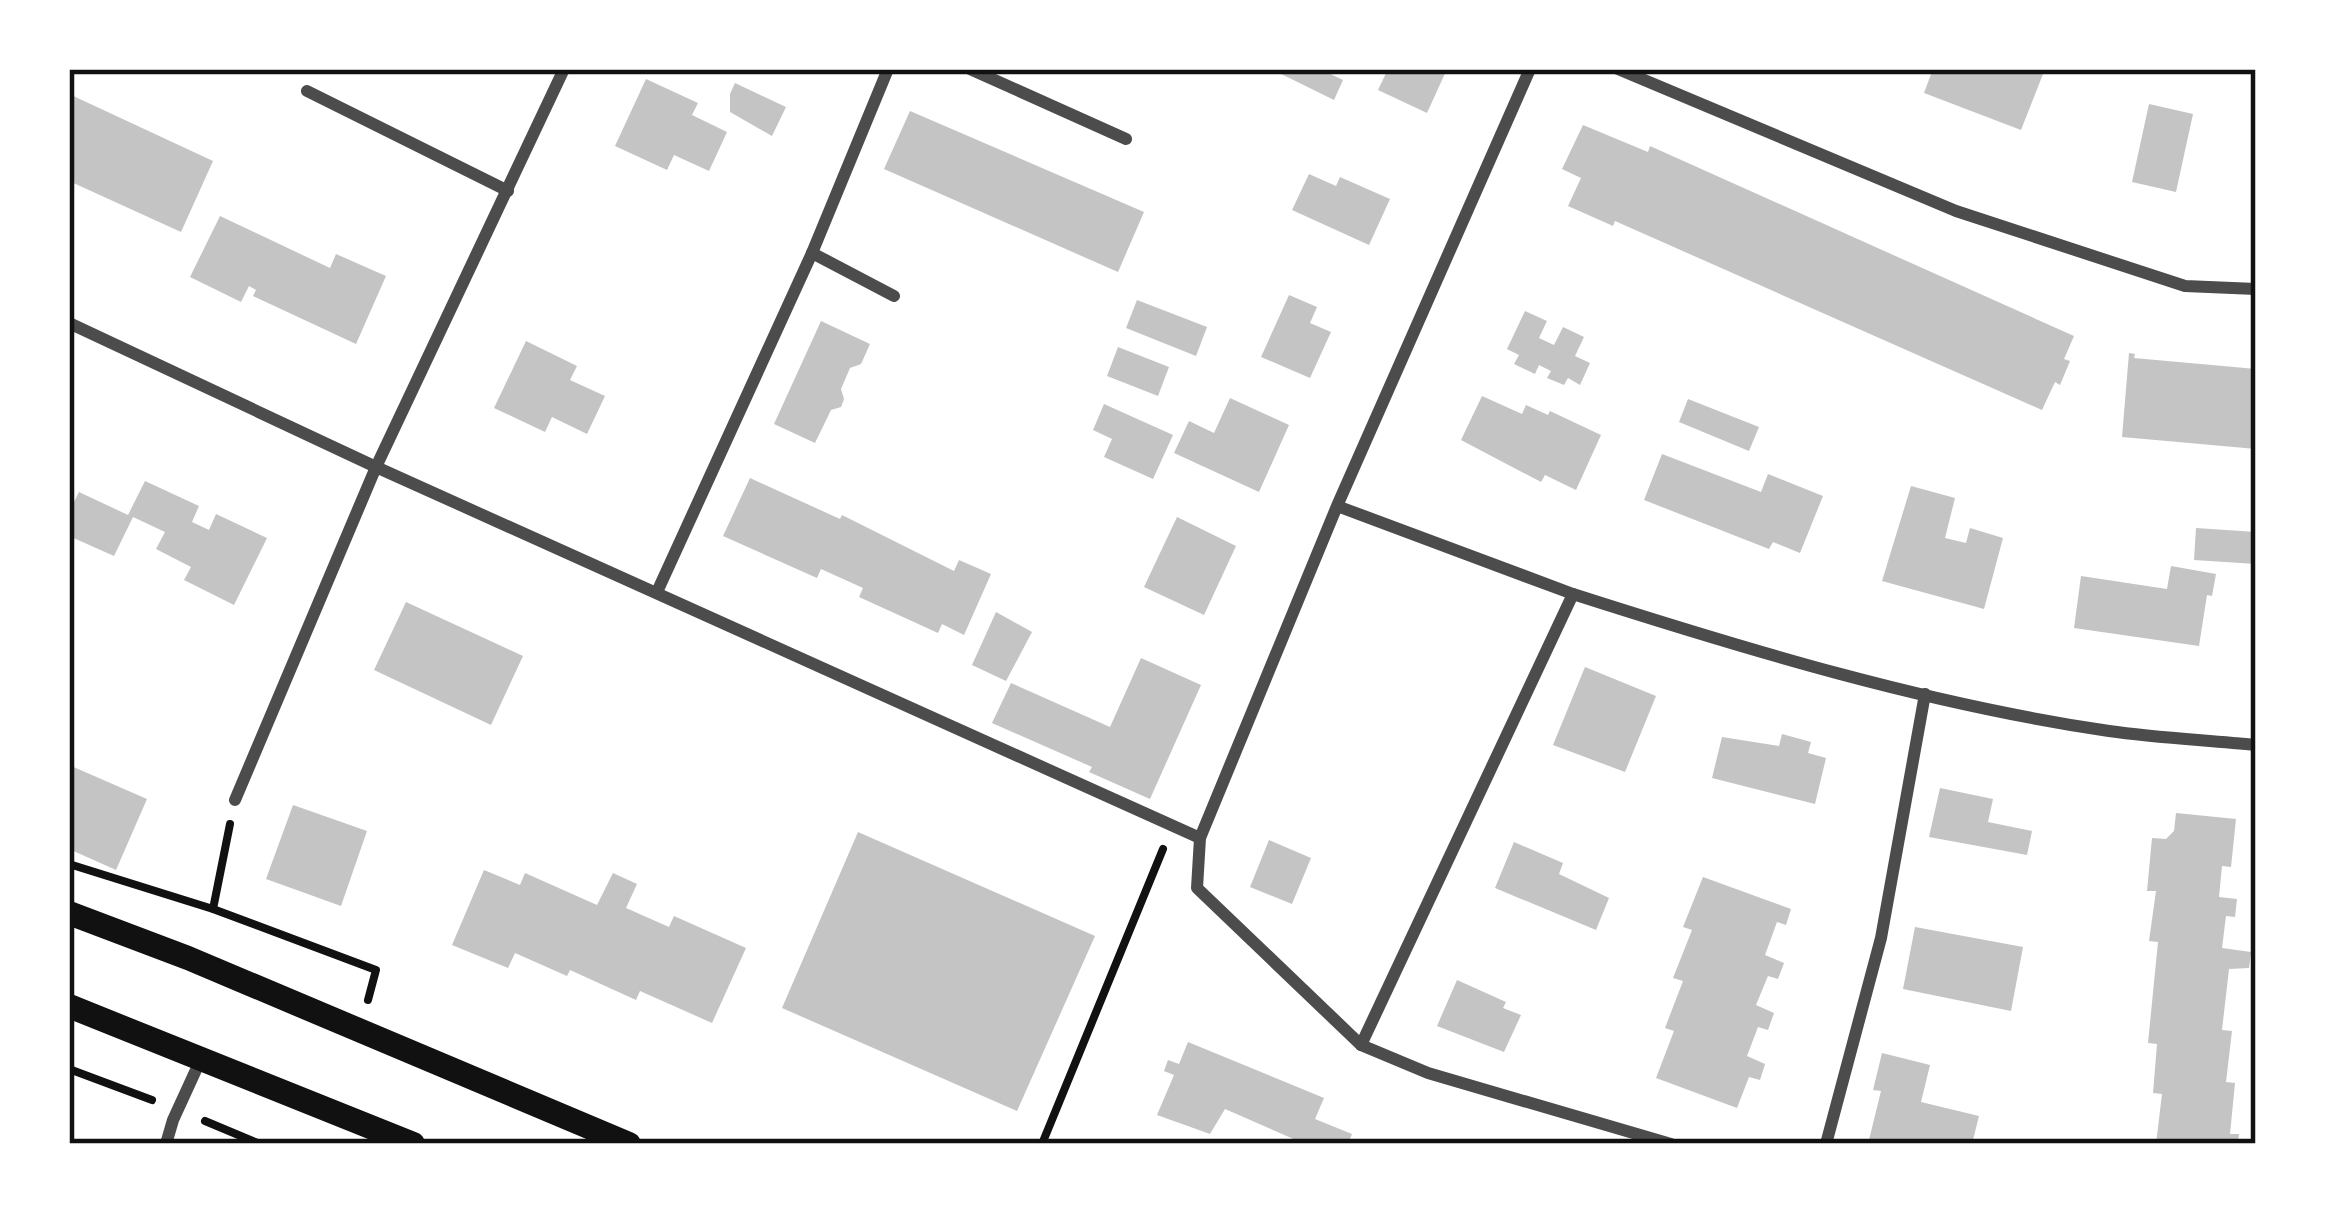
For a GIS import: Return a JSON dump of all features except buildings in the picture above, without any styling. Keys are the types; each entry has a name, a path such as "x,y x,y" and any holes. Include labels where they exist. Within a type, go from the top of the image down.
{"main road":[{"path":"69,913 629,1144"},
{"path":"69,1006 413,1144"}],"street":[{"path":"235,800 376,467 564,69"},
{"path":"657,592 812,253 889,69"},
{"path":"970,69 1126,140"},
{"path":"1530,69 1337,506 1200,838 1197,888 1361,1045 1428,1073 1671,1144"},
{"path":"1618,69 1956,211 2185,286 2256,289"},
{"path":"307,91 508,191"},
{"path":"812,253 894,296"},
{"path":"69,323 376,467 1200,838"},
{"path":"1337,506 1573,594 1762,655 1925,694 2109,730 2256,745"},
{"path":"1361,1045 1573,594"},
{"path":"1826,1144 1881,938 1925,694"},
{"path":"166,1144 201,1059"}],"path":[{"path":"213,909 235,800"},
{"path":"1042,1144 1172,826"},
{"path":"69,864 213,909 376,970 360,1030"}]}
